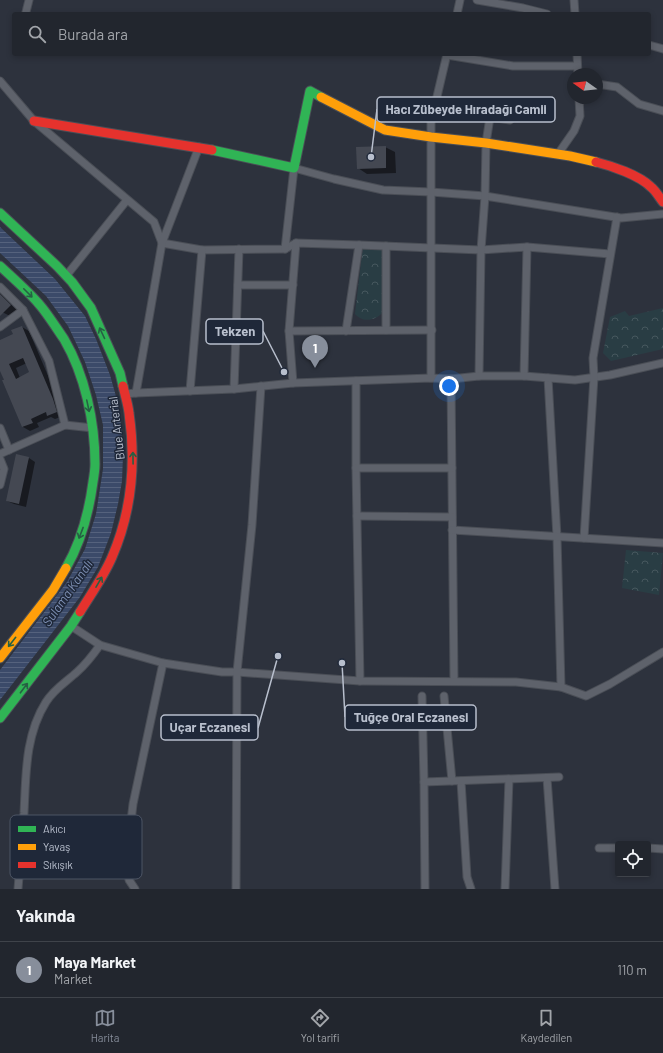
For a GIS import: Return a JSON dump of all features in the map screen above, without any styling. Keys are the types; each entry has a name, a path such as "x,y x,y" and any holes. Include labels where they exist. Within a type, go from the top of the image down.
{"main road":[{"path":"34,121 199,147 294,168 310,91 386,130 558,154 614,167 637,177 651,186 663,202"},
{"name":"Blue Arterial","path":"0,213 57,266 72,282 91,308 120,373 129,413 133,460 131,490 122,530 112,558 100,582 71,626 0,718"},
{"name":"Blue Arterial","path":"0,266 39,304 64,338 83,383 93,428 95,465 91,496 84,526 73,556 53,590 0,658"}],"street":[{"path":"26,12 29,0"},
{"path":"457,12 460,0"},
{"path":"477,0 539,12"},
{"path":"574,0 574,12"},
{"path":"651,45 663,49"},
{"path":"431,378 431,122 447,56"},
{"path":"453,56 513,66 577,66 576,56"},
{"path":"1,85 34,121 154,222 162,244"},
{"path":"603,85 617,87 639,104 663,111"},
{"path":"558,154 574,130 580,116 579,104"},
{"path":"434,109 510,120"},
{"path":"479,376 481,250 485,196 486,143 490,117"},
{"path":"136,393 162,244 199,147"},
{"path":"285,248 294,168 383,190 485,196 621,218 663,214"},
{"path":"66,276 127,200"},
{"path":"584,538 594,377 593,358 617,217"},
{"path":"162,244 202,250 285,248 296,243 481,250 527,247 610,254"},
{"path":"293,383 289,331 296,243"},
{"path":"346,331 359,245"},
{"path":"386,246 386,330"},
{"path":"524,376 527,247"},
{"path":"234,389 239,249"},
{"path":"190,391 202,250"},
{"path":"238,285 293,285"},
{"path":"0,287 23,310 49,361 65,425"},
{"path":"0,327 23,310"},
{"path":"289,331 432,330"},
{"path":"125,394 234,389 293,383 479,376 524,376 575,380 610,375 663,363"},
{"path":"450,378 454,682"},
{"path":"548,378 558,536 562,687"},
{"path":"356,381 360,681"},
{"path":"236,889 237,672 252,525 261,386"},
{"path":"0,454 65,425 93,428"},
{"path":"0,428 9,450"},
{"path":"0,459 4,469 0,485"},
{"path":"356,468 452,468"},
{"path":"357,516 452,517"},
{"path":"452,530 663,543"},
{"path":"71,626 100,645 163,663 222,672 360,681 516,682 562,687 586,696 610,684 663,652"},
{"path":"23,815 27,762 36,722 43,707 52,694 85,664 100,645"},
{"path":"132,815 163,663"},
{"path":"422,696 424,889"},
{"path":"444,696 452,781"},
{"path":"424,782 559,777"},
{"path":"547,778 555,889"},
{"path":"504,889 509,779"},
{"path":"460,781 467,877 472,889"},
{"path":"599,848 615,848"},
{"path":"651,848 663,849"},
{"path":"18,889 19,879"},
{"path":"129,879 135,889"}],"green space":[{"path":"363,246 384,246 382,313 369,320 363,319 355,314"},
{"path":"663,308 663,349 611,361 603,353 610,317 625,311 629,316"},
{"path":"626,550 663,553 659,595 622,588"}],"water":[{"name":"Sulama Kanalı","path":"0,227 55,279 85,316 110,375 117,400 121,425 123,455 122,481 118,504 111,533 98,567 80,597 0,700 0,670 67,582 85,549 96,514 103,469 103,425 96,395 85,362 68,326 46,296 0,253"}],"building":[{"path":"386,146 386,168 357,169 356,147"},
{"path":"0,294 11,305 0,316"},
{"path":"22,326 57,412 47,416 46,412 31,419 33,423 22,427 2,380 4,380 0,371 0,340 13,334 11,330","holes":["23,358 29,372 16,379 9,364"]},
{"path":"16,454 29,457 19,504 6,501"}],"traffic: fast":[{"path":"212,150 294,168 310,91 321,97"},
{"path":"0,213 57,266 72,282 91,308 120,373 123,386"},
{"path":"0,266 39,304 64,339 78,368 91,415 95,448 95,464 89,504 84,526 76,548 66,568"},
{"path":"0,718 71,626 80,612"}],"traffic: slow":[{"path":"321,97 385,130 486,143 570,156 596,162"},
{"path":"0,658 53,590 66,568"}],"traffic: jam":[{"path":"34,121 212,150"},
{"path":"596,162 633,175 640,179 653,189 663,202"},
{"path":"80,612 109,564 119,540 128,504 131,486 132,450 129,410 123,386"}],"place":[{"name":"Hacı Zübeyde Hıradağı Camii","path":"371,157"},
{"name":"Maya Market","path":"315,368"},
{"name":"Tekzen","path":"284,372"},
{"name":"Uçar Eczanesi","path":"278,656"},
{"name":"Tuğçe Oral Eczanesi","path":"342,663"}]}
